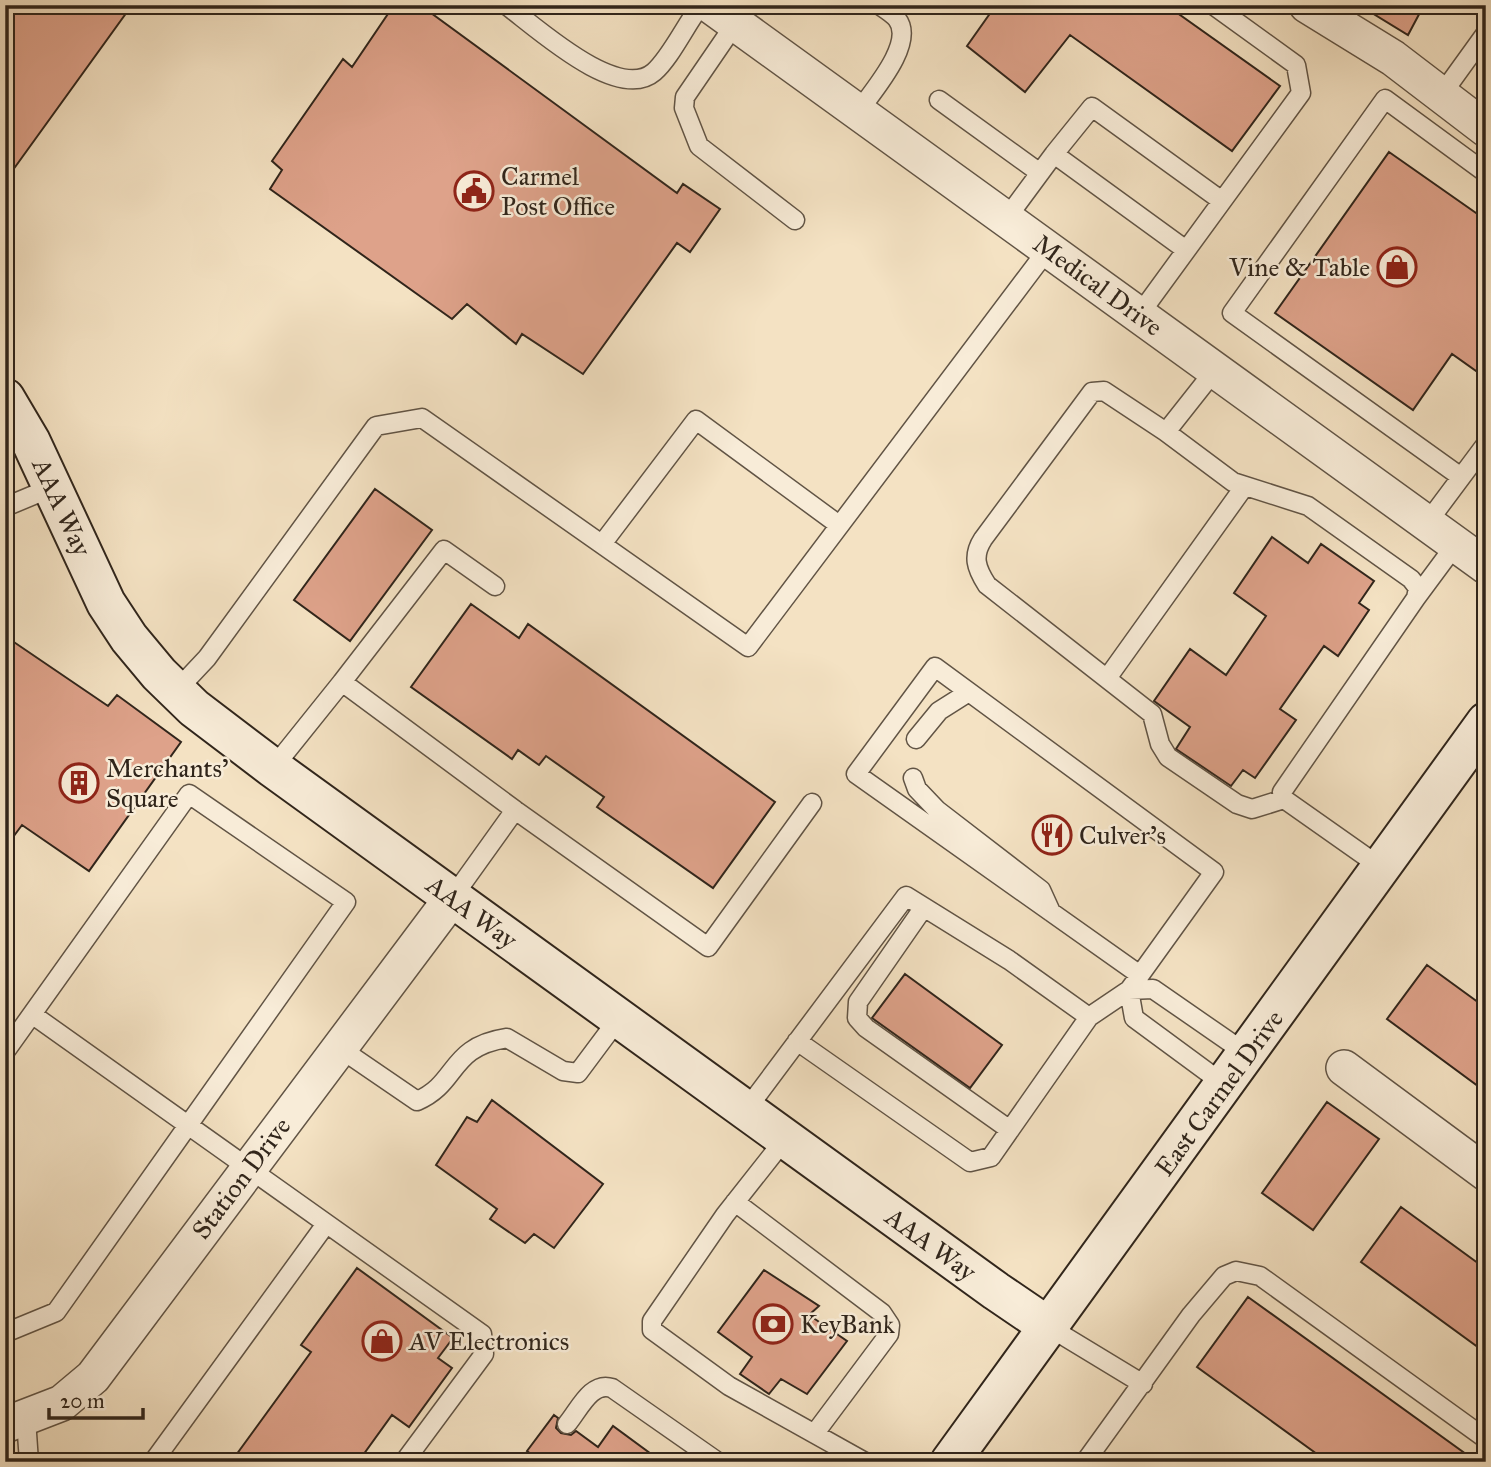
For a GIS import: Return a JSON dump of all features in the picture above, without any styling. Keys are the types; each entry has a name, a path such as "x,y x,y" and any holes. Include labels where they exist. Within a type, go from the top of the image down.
{"street":[{"path":"1307,5 1393,58 1486,129"},
{"name":"Medical Drive","path":"722,14 1486,566"},
{"name":"AAA Way","path":"5,398 32,442 106,603 129,638 176,691 230,737 785,1139 1049,1326"},
{"name":"East Carmel Drive","path":"950,1462 1486,722"},
{"name":"Station Drive","path":"15,1422 62,1403 93,1377 452,898"},
{"path":"1344,1068 1486,1173"}],"lane":[{"path":"506,5 598,72 630,80 655,71 701,5"},
{"path":"858,112 901,48 903,34 898,20 879,5"},
{"path":"1139,315 1301,93 1296,65 1213,5"},
{"path":"722,14 685,97 684,108 699,145 795,220"},
{"path":"1442,94 1486,33"},
{"path":"1461,477 1232,313 1385,99 1486,173"},
{"path":"939,100 1040,173"},
{"path":"1006,219 1092,107 1222,201"},
{"path":"1054,154 1186,250"},
{"path":"176,691 208,658 376,426 422,418 748,647 1048,249"},
{"path":"1166,432 1215,370"},
{"path":"1284,799 1252,808 1237,804 1168,757 1160,744 1152,714 986,584 978,571 976,550 1092,392 1104,391 1244,487 1308,506 1412,579 1418,588 1416,598"},
{"path":"602,544 696,420 839,525"},
{"path":"1427,523 1486,444"},
{"path":"5,507 53,487"},
{"path":"1108,677 1244,487"},
{"path":"1382,868 1284,799 1282,792 1456,544"},
{"path":"273,768 444,550 495,586"},
{"path":"797,1041 970,1161 991,1157 1089,1017 1134,983 1214,872 935,667 856,774 1051,912 1134,983 1153,989 1247,1054"},
{"path":"342,682 515,810 708,947 813,803"},
{"path":"916,739 939,711 969,692"},
{"path":"913,778 917,789 937,810 1041,890 1051,912"},
{"path":"5,1052 189,794 346,902 56,1312 5,1334"},
{"path":"452,898 515,810"},
{"path":"746,1110 906,896 1009,960 1089,1017"},
{"path":"924,907 858,1002 858,1018 866,1028 1010,1130"},
{"path":"1134,983 1134,1018 1225,1085"},
{"path":"33,1015 187,1127 482,1334 484,1354 404,1462"},
{"path":"338,1048 417,1101 432,1095 463,1055 483,1042 507,1038 563,1071 578,1073 619,1018"},
{"path":"785,1139 730,1208 652,1321 652,1330 659,1339 729,1386 865,1462"},
{"path":"730,1208 882,1313 890,1325 889,1334 815,1433"},
{"path":"153,1462 326,1224"},
{"path":"1086,1462 1191,1315 1224,1276 1236,1271 1260,1276 1486,1438"},
{"path":"1049,1326 1143,1384"},
{"path":"567,1424 595,1388 603,1385 612,1388 718,1462"},
{"path":"15,1422 29,1462"}],"building":[{"path":"5,5 132,5 5,181"},
{"name":"Carmel Post Office","path":"394,5 420,5 677,193 683,184 720,209 690,252 677,243 583,374 522,334 516,344 467,304 452,319 270,189 282,170 272,161 343,59 352,67"},
{"path":"996,5 1166,5 1280,86 1232,151 1070,35 1025,92 967,46"},
{"path":"1359,5 1424,5 1408,35"},
{"name":"Vine & Table","path":"1389,152 1486,220 1486,378 1452,354 1413,410 1275,313"},
{"path":"375,489 432,530 350,641 294,600"},
{"path":"1272,537 1308,563 1321,544 1374,581 1359,603 1369,610 1338,656 1324,646 1280,709 1296,720 1255,778 1243,770 1231,786 1176,749 1190,727 1154,701 1190,649 1226,675 1266,616 1234,593"},
{"path":"471,604 519,638 528,624 775,802 713,888 597,807 604,797 546,756 539,765 518,750 512,759 411,687"},
{"name":"Merchants' Square","path":"5,636 108,706 117,695 181,742 89,871 22,825 5,848"},
{"path":"1427,965 1486,1008 1486,1092 1387,1019"},
{"path":"905,974 1002,1045 970,1088 872,1018"},
{"path":"492,1100 603,1184 554,1248 534,1234 525,1243 490,1219 497,1209 436,1165 467,1117 477,1122"},
{"path":"1327,1102 1379,1139 1313,1230 1262,1193"},
{"path":"1401,1207 1486,1269 1486,1353 1361,1262"},
{"path":"357,1268 453,1338 438,1358 452,1368 409,1427 392,1415 358,1462 231,1462 311,1352 301,1345"},
{"name":"KeyBank","path":"764,1270 819,1306 809,1315 847,1341 807,1394 781,1379 769,1394 740,1374 752,1357 718,1332"},
{"path":"1248,1297 1477,1462 1328,1462 1197,1367"},
{"path":"554,1415 558,1418 556,1428 561,1433 571,1435 576,1431 598,1447 613,1426 662,1462 541,1462 527,1451"}],"place":[{"name":"Carmel Post Office","path":"474,191"},
{"name":"Vine & Table","path":"1397,267"},
{"name":"Merchants' Square","path":"79,783"},
{"name":"Culver's","path":"1052,835"},
{"name":"KeyBank","path":"773,1324"},
{"name":"AV Electronics","path":"382,1341"}]}
